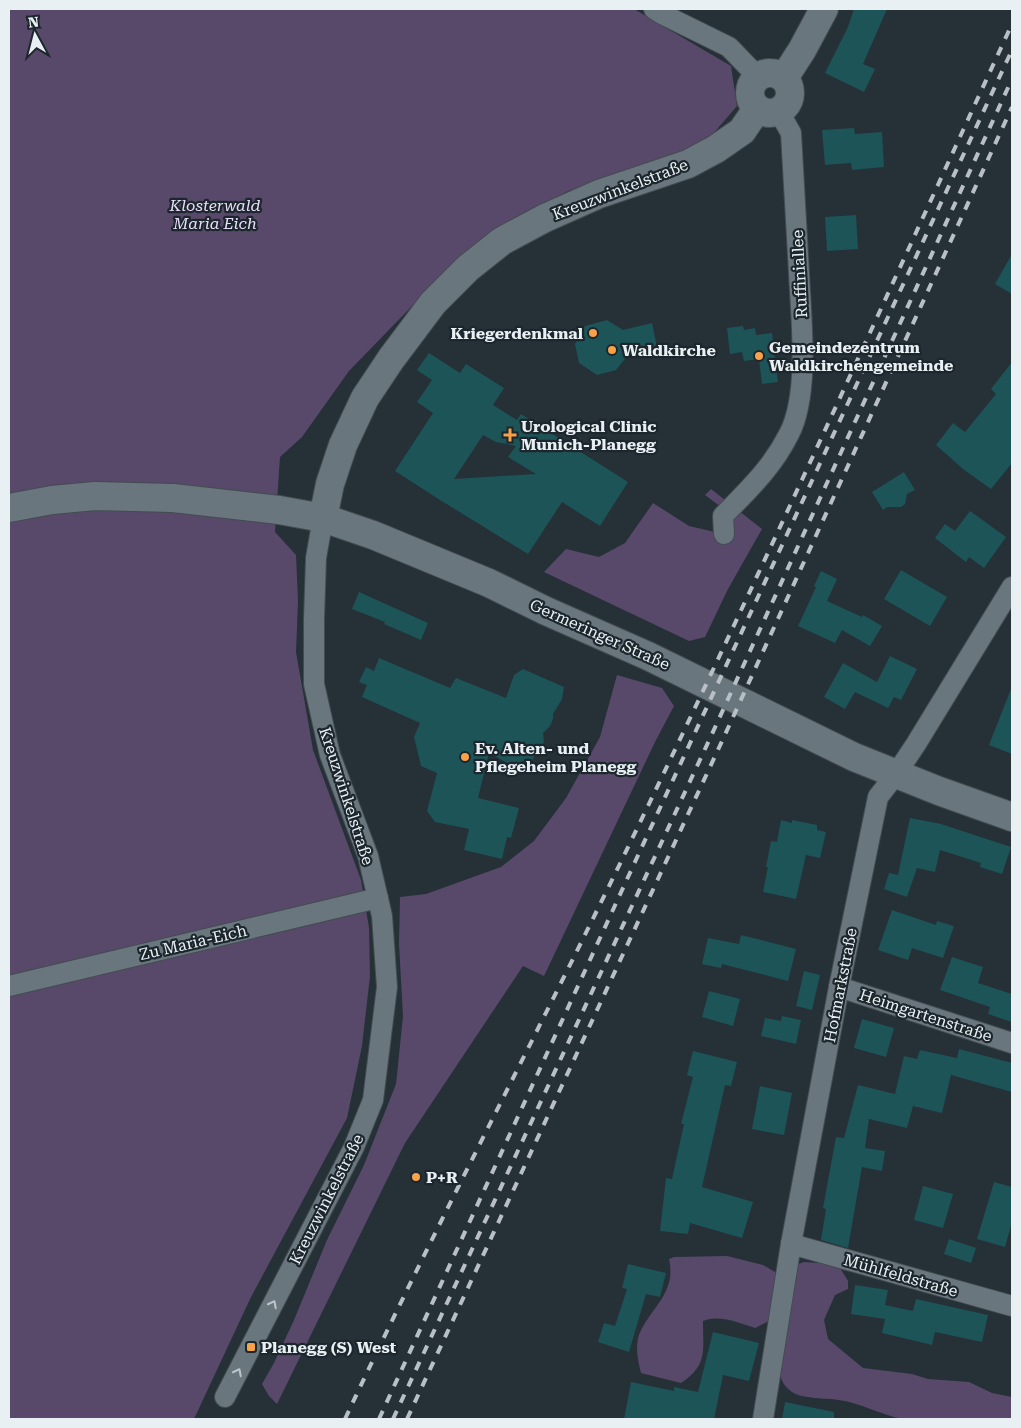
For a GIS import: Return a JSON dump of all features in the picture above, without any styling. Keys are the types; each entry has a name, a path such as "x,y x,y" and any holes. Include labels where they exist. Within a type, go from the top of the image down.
{"main road":[{"name":"Ruffiniallee","path":"768,110 751,99 750,93 754,81 771,77 802,50 824,9"},
{"path":"768,110 786,107 790,100 791,92 789,84 771,77"},
{"name":"Kreuzwinkelstraße","path":"323,518 330,484 342,445 365,398 391,359 434,304 468,268 502,241 545,218 599,194 688,164 716,149 768,110"},
{"name":"Germeringer Straße","path":"9,508 52,500 95,496 173,498 279,510 323,518 373,534 489,583 546,611 648,656 854,756 896,774 1012,817"}],"street":[{"path":"654,9 729,47 771,77"},
{"name":"Ruffiniallee","path":"724,534 723,516 766,471 790,433 799,402 802,375 802,327 791,133 768,110"},
{"name":"Kreuzwinkelstraße","path":"225,1397 354,1148 373,1100 387,988 382,916 368,856 330,755 314,684 316,558 323,518"},
{"name":"Hofmarkstraße","path":"763,1419 790,1244 839,987 878,797 916,744 1012,587"},
{"name":"Zu Maria-Eich","path":"9,986 378,898"},
{"name":"Heimgartenstraße","path":"839,987 1012,1042"},
{"name":"Mühlfeldstraße","path":"790,1244 1012,1306"}],"green space":[{"name":"Klosterwald Maria Eich","path":"9,9 634,9 731,66 737,106 712,135 664,161 568,191 494,229 414,304 349,371 302,437 280,457 275,532 296,555 298,601 296,652 313,750 361,880 369,928 370,976 362,1046 347,1118 251,1297 194,1419 9,1419"},
{"path":"711,489 762,529 728,589 705,637 689,641 544,572 566,549 599,557 625,543 653,503 689,526 715,532 721,507 705,495"},
{"path":"617,675 662,688 674,706 655,742 544,976 523,966 405,1143 277,1404 269,1396 262,1384 274,1363 327,1240 364,1165 396,1084 403,1016 399,944 400,897 426,894 501,867 534,841 566,798 600,737"},
{"path":"727,1256 763,1265 775,1272 777,1280 771,1320 755,1328 716,1318 703,1321 702,1356 696,1370 690,1376 681,1383 641,1373 637,1350 639,1335 666,1291 669,1282 669,1259 674,1257"},
{"path":"804,1262 821,1263 840,1268 848,1281 848,1289 835,1295 824,1320 828,1339 863,1368 912,1374 928,1379 969,1382 992,1393 1012,1397 1012,1419 903,1419 847,1402 808,1397 792,1392 784,1384 780,1373 795,1265"}],"building":[{"path":"854,9 887,9 863,64 875,69 864,92 825,73 848,27"},
{"path":"854,128 855,134 882,132 884,167 852,170 851,163 825,165 822,130"},
{"path":"856,215 858,249 827,251 825,217"},
{"path":"1012,254 1012,294 995,284"},
{"name":"Waldkirche","path":"607,320 623,330 652,323 657,347 628,355 616,370 597,375 579,363 575,344 585,326"},
{"name":"Gemeindezentrum Waldkirchengemeinde","path":"743,326 744,330 755,328 756,335 772,333 778,382 762,384 759,359 744,361 742,352 730,354 727,328"},
{"path":"429,353 460,373 466,364 504,388 493,405 517,420 521,414 628,482 600,526 562,502 528,554 395,471 433,413 417,402 432,380 417,370","holes":["483,435 496,442 516,446 508,457 536,474 454,479"]},
{"path":"1012,362 1012,463 991,489 963,469 936,445 953,423 965,432 996,394 991,389"},
{"path":"904,472 915,490 907,494 905,504 901,507 887,507 883,510 872,492"},
{"path":"970,511 1006,537 984,568 969,557 966,562 935,538 945,524 955,531"},
{"path":"901,570 947,597 930,626 884,599"},
{"path":"821,571 837,579 827,601 862,617 863,615 882,626 870,646 842,630 835,643 798,626 816,587 814,586"},
{"path":"359,592 428,623 421,640 384,624 385,622 352,609"},
{"path":"890,656 917,669 901,700 894,697 888,708 855,692 845,709 824,697 843,663 877,682"},
{"name":"Ev. Alten- und Pflegeheim Planegg","path":"379,658 450,688 456,678 506,698 514,675 523,669 564,687 562,699 553,714 550,726 543,733 544,742 539,753 535,754 532,761 525,760 515,765 509,764 489,753 478,798 519,808 511,838 507,837 502,859 464,850 469,829 435,822 427,811 437,773 421,766 414,737 420,723 362,697 367,685 359,682 366,667 374,671"},
{"path":"1012,689 1012,754 989,745"},
{"path":"910,818 941,824 1011,847 1002,874 980,867 981,863 940,850 935,872 917,868 907,897 884,889 889,873 898,875"},
{"path":"781,820 792,823 792,820 817,825 817,830 826,832 820,858 806,855 796,899 763,892 771,841 777,842"},
{"path":"892,910 936,925 937,921 954,926 943,958 912,948 908,960 878,950"},
{"path":"741,935 796,949 788,981 722,964 721,968 702,964 708,938 739,944"},
{"path":"952,957 983,967 978,983 1012,994 1012,1022 988,1014 990,1007 940,990"},
{"path":"804,971 820,975 812,1010 796,1006"},
{"path":"709,991 740,999 733,1026 702,1017"},
{"path":"782,1016 801,1020 796,1044 761,1036 765,1018 781,1021"},
{"path":"862,1019 894,1028 886,1057 854,1048"},
{"path":"959,1049 1012,1063 1012,1092 951,1075 942,1113 913,1106 907,1128 869,1119 865,1148 885,1151 882,1171 862,1167 848,1248 821,1240 826,1209 823,1208 836,1137 844,1138 858,1085 895,1094 904,1056 917,1059 920,1050 957,1058"},
{"path":"693,1051 737,1062 731,1086 725,1085 702,1187 753,1202 742,1238 690,1223 688,1234 660,1231 666,1178 672,1179 684,1124 681,1124 693,1077 687,1075"},
{"path":"760,1086 792,1093 784,1135 752,1129"},
{"path":"994,1182 1012,1187 1012,1222 1005,1247 977,1239"},
{"path":"923,1186 953,1194 943,1228 914,1220"},
{"path":"949,1239 976,1248 971,1263 944,1254"},
{"path":"628,1264 666,1273 660,1297 646,1294 629,1352 598,1342 604,1323 615,1326 627,1289 622,1288"},
{"path":"855,1285 888,1290 885,1305 913,1311 916,1299 988,1315 982,1342 935,1332 932,1345 882,1333 885,1319 851,1314"},
{"path":"713,1332 759,1343 749,1381 723,1375 714,1419 624,1419 631,1382 674,1391 674,1387 698,1392"},
{"path":"785,1402 834,1412 834,1419 782,1419"}],"railway":[{"path":"345,1419 680,740 1012,24"},
{"path":"379,1419 1012,50"},
{"path":"393,1419 712,734 1012,79"},
{"path":"407,1419 723,739 1012,107"}],"place":[{"name":"Kriegerdenkmal","path":"593,333"},
{"name":"Waldkirche","path":"612,350"},
{"name":"Gemeindezentrum Waldkirchengemeinde","path":"759,356"},
{"name":"Urological Clinic Munich-Planegg","path":"510,435"},
{"name":"Ev. Alten- und Pflegeheim Planegg","path":"465,757"},
{"name":"P+R","path":"416,1177"},
{"name":"Planegg (S) West","path":"251,1347"}]}
